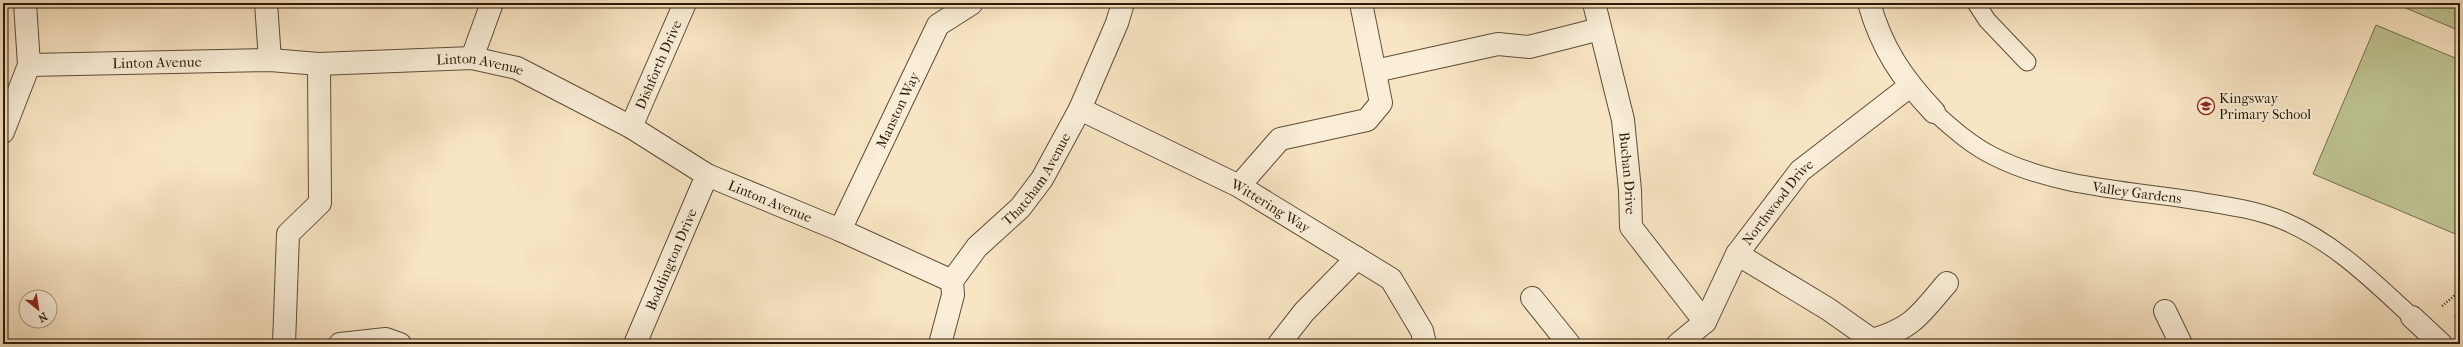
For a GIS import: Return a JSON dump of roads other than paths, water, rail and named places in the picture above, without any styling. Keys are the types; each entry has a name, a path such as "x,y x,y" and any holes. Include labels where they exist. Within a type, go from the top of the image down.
{"street":[{"path":"3,132 29,65 25,3"},
{"path":"266,3 270,60"},
{"path":"472,58 492,3"},
{"name":"Dishforth Drive","path":"631,127 685,3"},
{"name":"Thatcham Avenue","path":"952,281 977,247 1020,208 1042,179 1080,109 1117,23 1123,3"},
{"path":"1239,186 1280,139 1367,120 1381,103 1361,3"},
{"name":"Buchan Drive","path":"1594,3 1623,120 1630,190 1631,227 1704,322"},
{"name":"Valley Gardens","path":"1870,3 1875,23 1890,58 1910,86 1934,112"},
{"name":"Manston Way","path":"840,230 938,25 971,4"},
{"path":"1374,71 1498,44 1529,47 1600,29"},
{"name":"Linton Avenue","path":"29,65 270,60 319,64 472,58 517,68 631,127 707,175 840,230 952,281"},
{"path":"284,344 288,234 320,203 319,64"},
{"name":"Northwood Drive","path":"1678,344 1704,322 1737,254 1800,171 1910,86"},
{"name":"Wittering Way","path":"1080,109 1239,186 1391,279 1422,331 1425,344"},
{"name":"Boddington Drive","path":"635,344 707,175"},
{"path":"1737,254 1828,309 1872,340 1893,334 1911,324 1947,283"},
{"path":"1278,344 1304,312 1357,258"},
{"path":"940,344 953,295 952,281"},
{"path":"1532,298 1569,344"},
{"path":"2165,311 2181,344"},
{"name":"Valley Gardens","path":"2412,317 2441,344"},
{"path":"340,344 386,339 400,344"}],"lane":[{"path":"1976,3 1987,20 2027,62"},
{"name":"Valley Gardens","path":"1934,112 1974,145 1994,157 2048,177 2222,204 2283,220 2308,232 2334,248 2357,266 2412,317"}],"place":[{"name":"Kingsway Primary School","path":"2206,106"}]}
